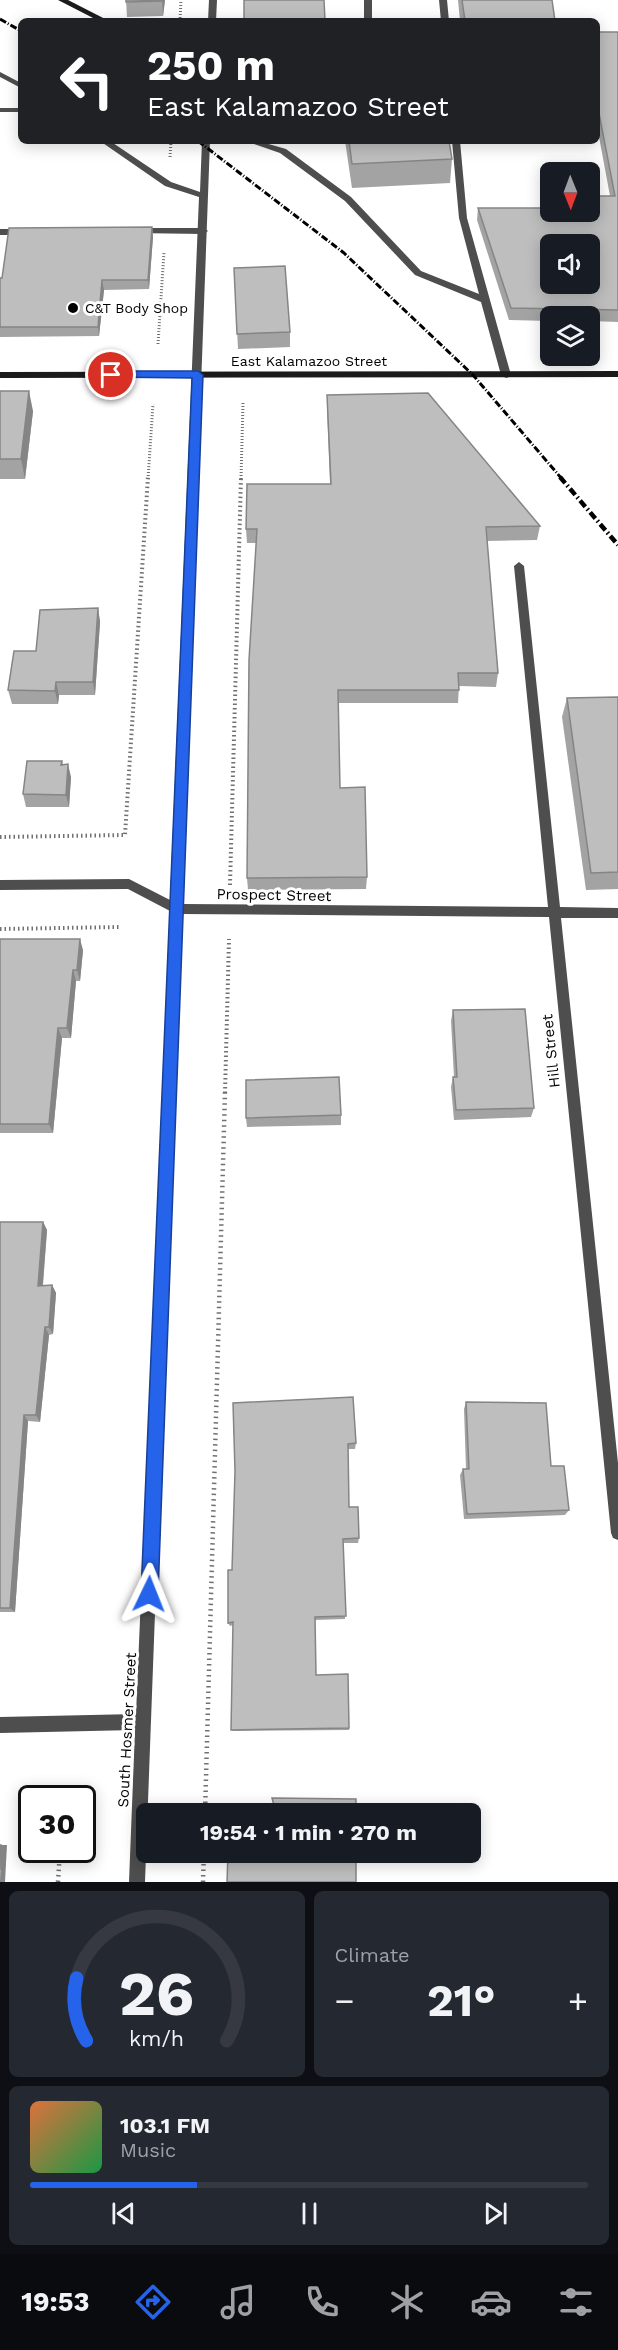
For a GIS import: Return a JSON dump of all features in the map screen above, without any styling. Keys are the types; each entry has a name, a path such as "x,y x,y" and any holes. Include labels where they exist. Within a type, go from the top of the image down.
{"street":[{"path":"62,0 99,18"},
{"path":"212,18 213,0"},
{"path":"368,0 368,18"},
{"path":"443,0 445,18"},
{"path":"0,74 18,84"},
{"path":"0,111 18,110"},
{"path":"108,144 168,184 204,196"},
{"name":"South Hosmer Street","path":"136,1882 206,144"},
{"path":"260,144 284,151 348,199 418,273 486,300"},
{"path":"456,144 463,218 506,375"},
{"path":"129,231 204,231"},
{"path":"0,232 35,232"},
{"name":"East Kalamazoo Street","path":"0,375 618,374"},
{"name":"Hill Street","path":"519,566 618,1533"},
{"name":"Prospect Street","path":"0,885 129,884 176,909 618,913"},
{"path":"0,1725 144,1722"}],"path":[{"path":"180,18 181,0"},
{"path":"230,891 243,403"},
{"path":"0,837 125,835 153,404"},
{"path":"0,929 120,927"},
{"path":"205,1803 229,939"},
{"path":"58,1882 59,1863"},
{"path":"203,1882 204,1863"}],"building":[{"path":"126,0 162,0 162,1 126,2"},
{"path":"244,0 324,0 325,18 244,18"},
{"path":"462,0 552,0 555,18 465,18"},
{"path":"600,32 618,32 618,310 600,310 600,306 511,308 478,208 540,208 540,222 600,222 600,196 615,196 600,118"},
{"path":"349,144 450,144 452,159 352,164"},
{"path":"152,227 148,280 102,280 98,327 0,327 0,278 2,278 9,228"},
{"path":"285,266 290,332 237,334 234,268"},
{"path":"0,391 29,391 21,459 0,459"},
{"path":"428,393 540,526 486,527 498,673 458,673 459,690 338,690 340,788 365,787 367,877 247,878 249,660 257,529 246,529 247,484 331,484 327,395"},
{"path":"98,608 93,682 56,682 55,691 8,690 14,651 36,651 40,610"},
{"path":"618,697 618,872 591,873 567,698"},
{"path":"27,761 62,761 61,765 68,764 66,795 23,794"},
{"path":"0,939 80,939 77,970 73,970 67,1028 58,1028 49,1124 0,1124"},
{"path":"525,1009 534,1108 456,1110 453,1077 457,1077 453,1010"},
{"path":"339,1077 341,1115 246,1118 246,1080"},
{"path":"0,1222 43,1222 38,1286 52,1285 49,1327 45,1327 36,1415 24,1415 10,1608 0,1608"},
{"path":"353,1397 356,1443 348,1444 349,1507 358,1507 359,1538 343,1539 346,1616 315,1617 316,1675 348,1674 349,1728 231,1730 233,1622 228,1623 228,1570 232,1570 235,1471 233,1403"},
{"path":"466,1402 546,1403 551,1466 564,1466 569,1510 467,1514 463,1469 469,1469"},
{"path":"272,1798 356,1799 356,1803 273,1803"},
{"path":"228,1863 356,1863 356,1882 227,1882"}],"railway":[{"path":"0,19 18,29"},
{"path":"202,144 344,253 473,375 562,479"},
{"path":"560,477 618,545"}],"place":[{"name":"C&T Body Shop","path":"73,308"}],"route":[{"path":"111,375 198,375 149,1594"}]}
